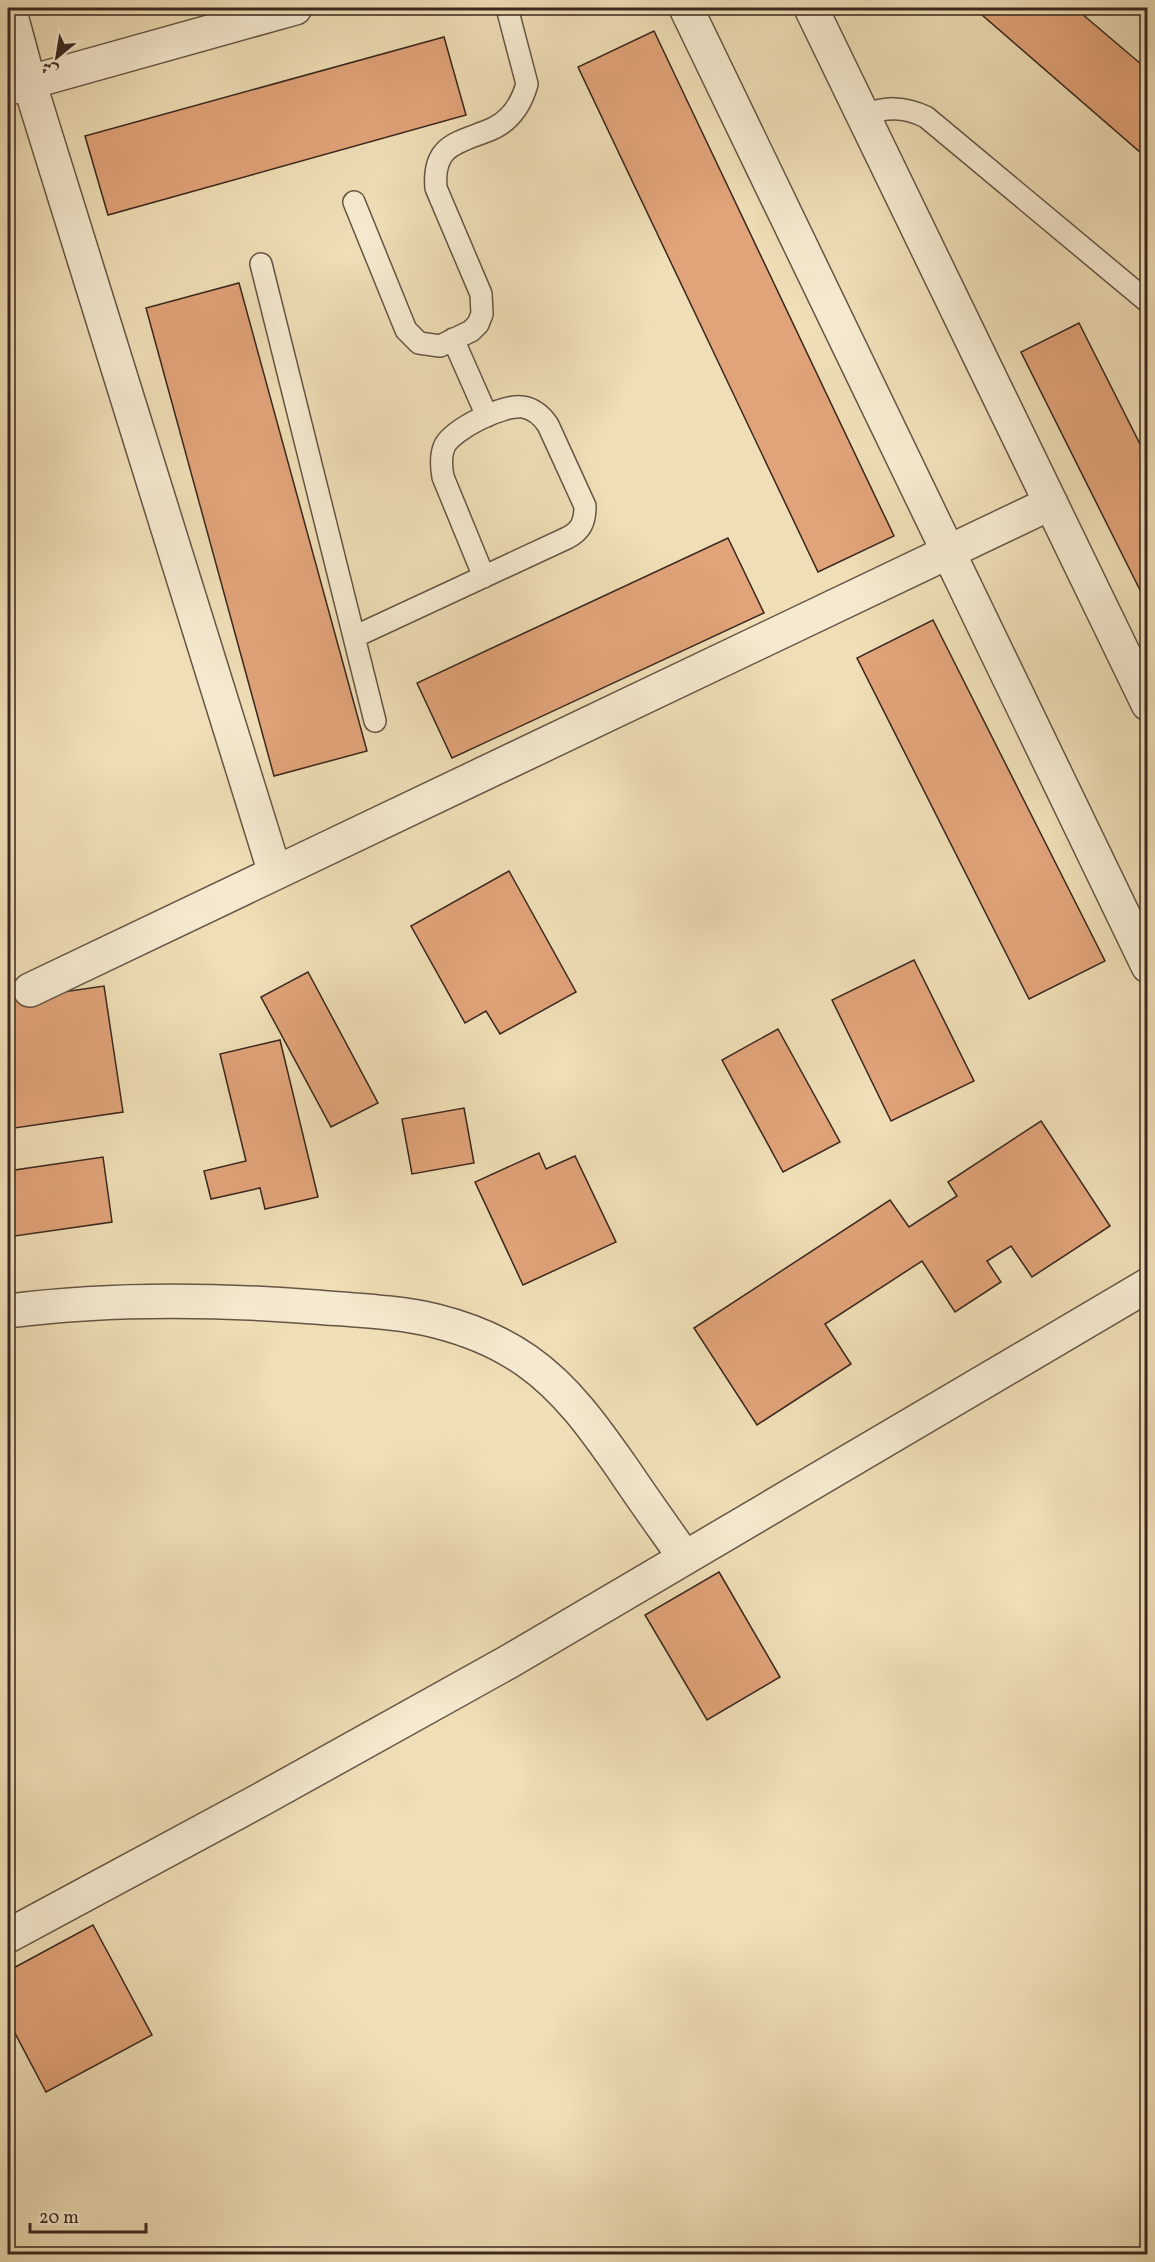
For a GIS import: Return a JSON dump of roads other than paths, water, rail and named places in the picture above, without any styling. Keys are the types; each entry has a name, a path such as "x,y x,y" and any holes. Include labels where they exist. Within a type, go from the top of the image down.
{"street":[{"path":"9,8 18,85 275,873"},
{"path":"18,85 296,8"},
{"path":"686,8 1148,966"},
{"path":"811,8 1148,704"},
{"path":"30,990 1051,502"},
{"path":"8,1936 261,1800 490,1672 1148,1285"},
{"path":"8,1311 180,1301 265,1303 414,1318 467,1330 527,1361 554,1382 577,1406 685,1558"}],"lane":[{"path":"354,202 406,330 419,343 429,346 440,346 471,331 478,324 482,314 481,294 436,188 436,167 440,158 455,142 495,128 509,117 523,96 527,84 507,8"},
{"path":"863,115 880,109 898,108 926,117 1148,302"},
{"path":"261,264 375,721"},
{"path":"453,339 487,416"},
{"path":"354,637 484,577 576,533 582,526 585,506 548,425 542,416 532,409 521,406 487,416 453,436 446,445 441,466 443,477 484,577"}]}
